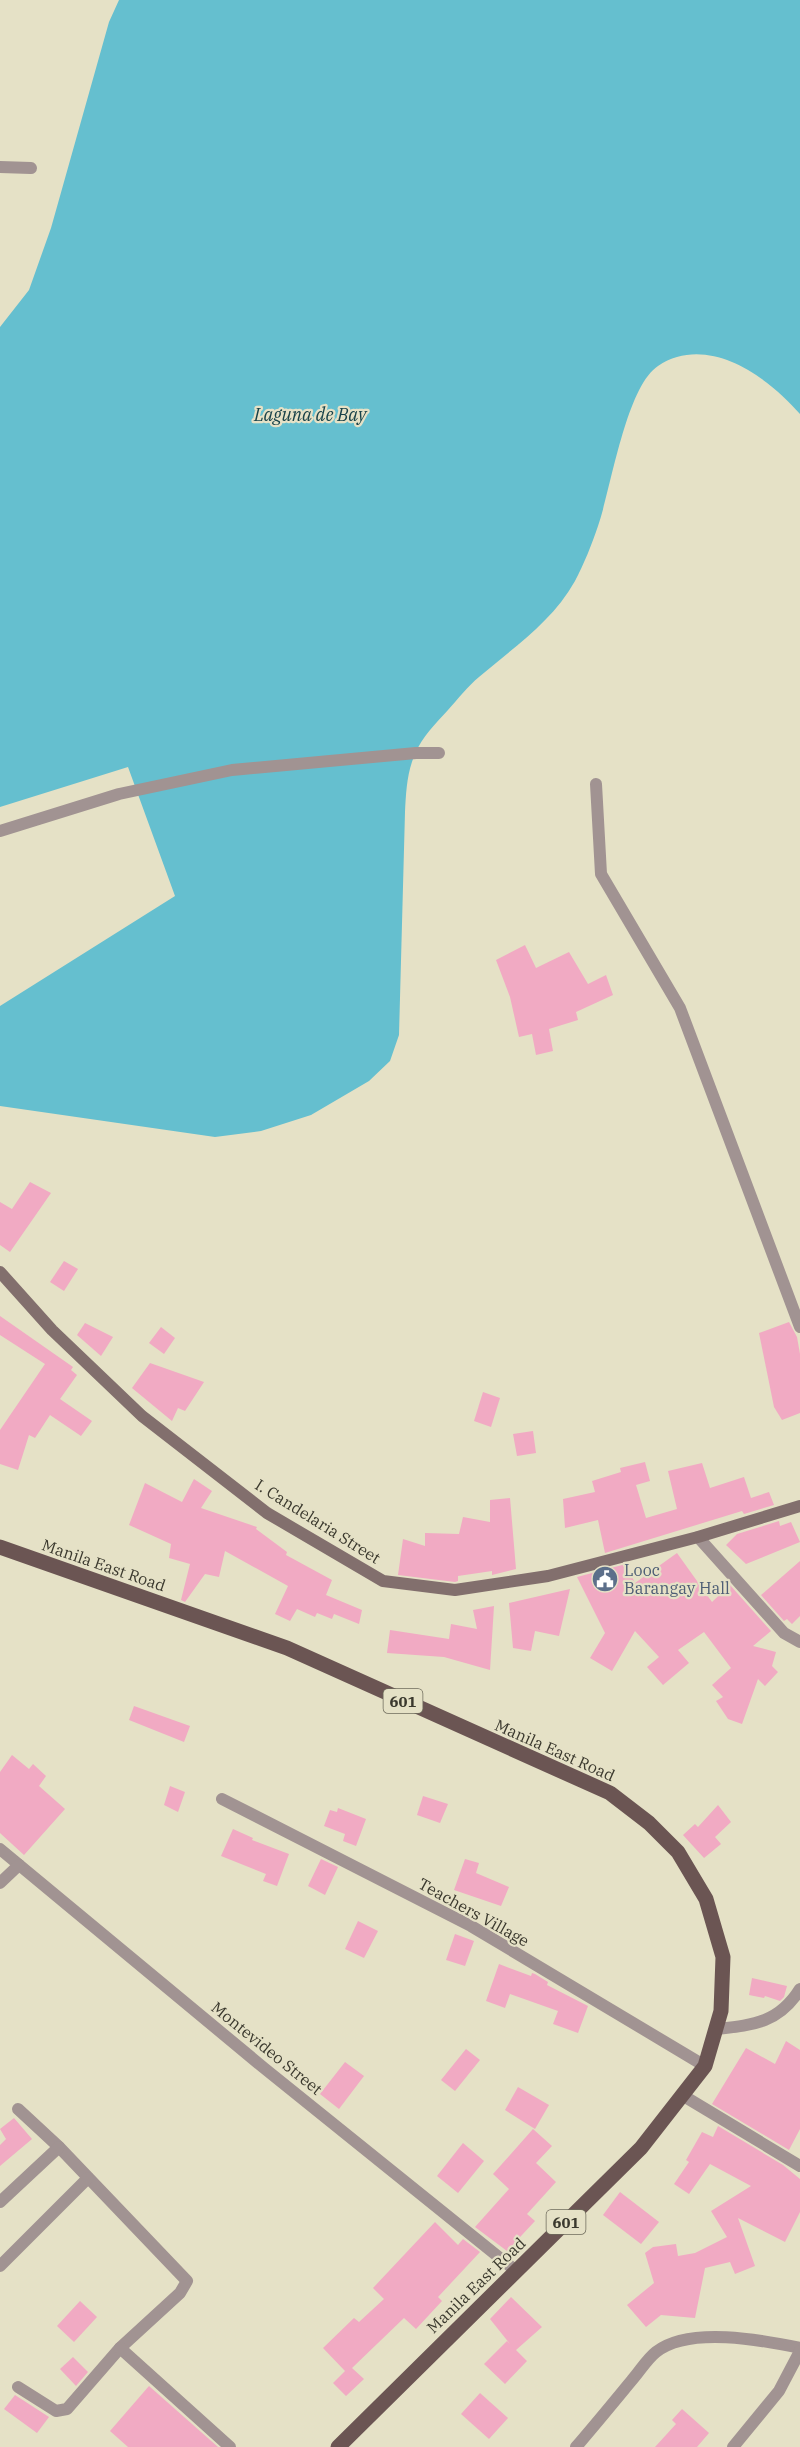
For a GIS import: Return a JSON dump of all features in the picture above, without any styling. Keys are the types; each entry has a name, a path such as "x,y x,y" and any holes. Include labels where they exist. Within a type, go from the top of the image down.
{"main road":[{"name":"Manila East Road","path":"0,1547 287,1648 610,1793 648,1823 678,1852 706,1899 723,1957 721,2012 705,2066 640,2148 338,2447"}],"street":[{"path":"0,167 31,168"},
{"path":"0,831 119,794 232,770 416,753 439,753"},
{"path":"596,784 601,874 680,1008 800,1327"},
{"name":"I. Candelaria Street","path":"0,1272 52,1330 142,1416 267,1513 383,1581 455,1590 548,1576 698,1537 800,1506"},
{"path":"698,1537 784,1633 800,1642"},
{"name":"Teachers Village","path":"222,1800 471,1926 705,2066"},
{"name":"Montevideo Street","path":"0,1849 516,2271"},
{"path":"0,1883 19,1865"},
{"path":"716,2029 753,2025 788,2008 800,1989"},
{"path":"682,2095 800,2166"},
{"path":"18,2109 59,2147 187,2281 180,2293 120,2348 67,2409 56,2411 18,2387"},
{"path":"0,2202 59,2147"},
{"path":"0,2266 88,2178"},
{"path":"576,2447 657,2352 680,2341 706,2337 740,2339 771,2342 800,2350 779,2391 733,2447"},
{"path":"120,2348 230,2447"}],"water":[{"name":"Laguna de Bay","path":"119,0 800,0 800,414 771,386 754,374 716,357 697,354 677,357 658,366 647,377 628,416 603,509 588,554 566,596 544,621 463,693 425,736 412,761 407,782 405,812 399,1035 390,1061 369,1081 311,1115 261,1131 215,1137 0,1106 0,1006 175,896 128,767 0,807 0,327 29,290 51,228 109,22"}],"building":[{"path":"525,945 536,968 569,952 588,984 606,975 613,995 576,1012 578,1020 549,1029 553,1051 536,1055 532,1034 519,1037 510,997 496,960"},
{"path":"30,1182 51,1193 10,1252 0,1245 0,1202 12,1209"},
{"path":"64,1261 78,1269 64,1291 50,1282"},
{"path":"0,1316 73,1367 71,1370 77,1375 60,1399 92,1421 81,1436 50,1415 35,1438 29,1435 18,1470 0,1464 0,1430 45,1364 0,1335"},
{"path":"789,1322 797,1337 800,1354 800,1413 782,1420 774,1407 759,1333"},
{"path":"85,1323 113,1337 101,1356 77,1335"},
{"path":"161,1327 175,1338 164,1354 149,1343"},
{"path":"150,1363 204,1382 185,1411 178,1408 172,1421 132,1388"},
{"path":"483,1392 500,1398 491,1427 474,1421"},
{"path":"533,1431 536,1453 517,1456 513,1434"},
{"path":"645,1462 650,1481 636,1485 646,1518 677,1509 668,1471 702,1463 710,1488 744,1477 751,1498 769,1492 774,1505 744,1514 742,1511 605,1553 598,1520 565,1528 563,1499 595,1492 592,1481 621,1472 620,1468"},
{"path":"194,1479 212,1491 201,1508 257,1527 256,1529 287,1552 286,1555 332,1580 326,1595 362,1610 359,1624 334,1614 332,1619 317,1613 315,1617 297,1609 290,1621 275,1614 288,1586 225,1551 219,1577 205,1574 185,1602 181,1600 190,1564 169,1558 171,1544 129,1525 145,1483 182,1502"},
{"path":"510,1498 516,1569 492,1575 492,1571 458,1576 458,1581 455,1582 398,1575 403,1539 425,1546 425,1533 459,1534 463,1517 490,1522 490,1500"},
{"path":"779,1521 780,1526 791,1522 800,1542 746,1564 726,1545 737,1534"},
{"path":"677,1553 712,1602 730,1585 771,1631 753,1646 776,1652 772,1666 778,1672 765,1686 758,1679 742,1724 728,1719 716,1701 723,1697 712,1685 731,1668 704,1632 678,1650 689,1663 663,1685 647,1667 659,1657 635,1631 612,1671 590,1658 605,1633 577,1577 626,1564 635,1583"},
{"path":"800,1561 800,1616 792,1624 787,1619 784,1621 761,1595"},
{"path":"570,1589 559,1636 535,1631 531,1651 513,1648 509,1603"},
{"path":"494,1606 490,1670 444,1657 387,1653 390,1630 449,1639 451,1624 477,1629 473,1610"},
{"path":"134,1706 190,1726 184,1742 129,1720"},
{"path":"12,1755 29,1769 33,1764 46,1776 39,1786 65,1809 24,1855 0,1833 0,1772"},
{"path":"170,1786 185,1792 178,1812 164,1805"},
{"path":"423,1796 448,1804 440,1823 417,1815"},
{"path":"718,1805 731,1822 715,1837 721,1844 704,1858 683,1835 695,1824 698,1827"},
{"path":"338,1808 366,1819 356,1846 343,1841 345,1834 324,1826 330,1810 337,1812"},
{"path":"233,1829 253,1838 252,1840 289,1854 277,1886 263,1881 266,1874 221,1856"},
{"path":"321,1859 338,1867 325,1895 308,1886"},
{"path":"465,1859 479,1863 476,1873 509,1887 501,1906 454,1890"},
{"path":"358,1921 378,1931 364,1958 345,1949"},
{"path":"455,1934 474,1941 465,1966 446,1960"},
{"path":"499,1964 531,1976 532,1973 535,1974 548,1982 547,1985 588,2006 578,2033 553,2024 558,2011 510,1994 505,2008 486,2001"},
{"path":"752,1978 787,1986 784,1997 780,2001 765,1996 764,1998 749,1995"},
{"path":"786,2041 800,2050 800,2129 789,2150 712,2104 746,2048 775,2064"},
{"path":"466,2049 480,2060 455,2091 441,2080"},
{"path":"345,2062 364,2076 339,2109 320,2094"},
{"path":"518,2087 549,2105 535,2129 505,2110"},
{"path":"14,2118 32,2139 0,2166 0,2145 6,2139 0,2129"},
{"path":"718,2126 783,2165 800,2179 800,2212 785,2242 738,2218 755,2266 735,2274 730,2262 705,2268 695,2318 661,2315 646,2327 627,2305 654,2283 645,2253 653,2247 676,2244 678,2256 695,2253 727,2237 711,2211 751,2186 710,2164 689,2194 674,2184 689,2162 686,2160 702,2132 713,2137"},
{"path":"533,2129 552,2146 536,2163 556,2182 527,2214 535,2221 507,2251 475,2227 509,2189 493,2174"},
{"path":"463,2143 484,2161 458,2193 437,2176"},
{"path":"620,2192 659,2222 641,2244 603,2215"},
{"path":"435,2222 458,2245 463,2239 480,2252 438,2297 442,2301 416,2329 404,2318 352,2368 364,2379 346,2396 333,2383 345,2371 323,2348 354,2318 359,2322 384,2299 373,2288"},
{"path":"511,2297 542,2327 516,2350 527,2361 505,2384 484,2364 507,2341 510,2344 490,2319"},
{"path":"80,2301 97,2317 74,2342 57,2326"},
{"path":"73,2357 88,2372 76,2386 60,2369"},
{"path":"149,2386 218,2447 128,2447 110,2431"},
{"path":"480,2393 508,2418 489,2439 461,2414"},
{"path":"15,2395 49,2417 37,2433 4,2409"},
{"path":"682,2409 709,2433 697,2447 655,2447 676,2424 672,2420"}],"place":[{"name":"Looc Barangay Hall","path":"605,1579"}]}
